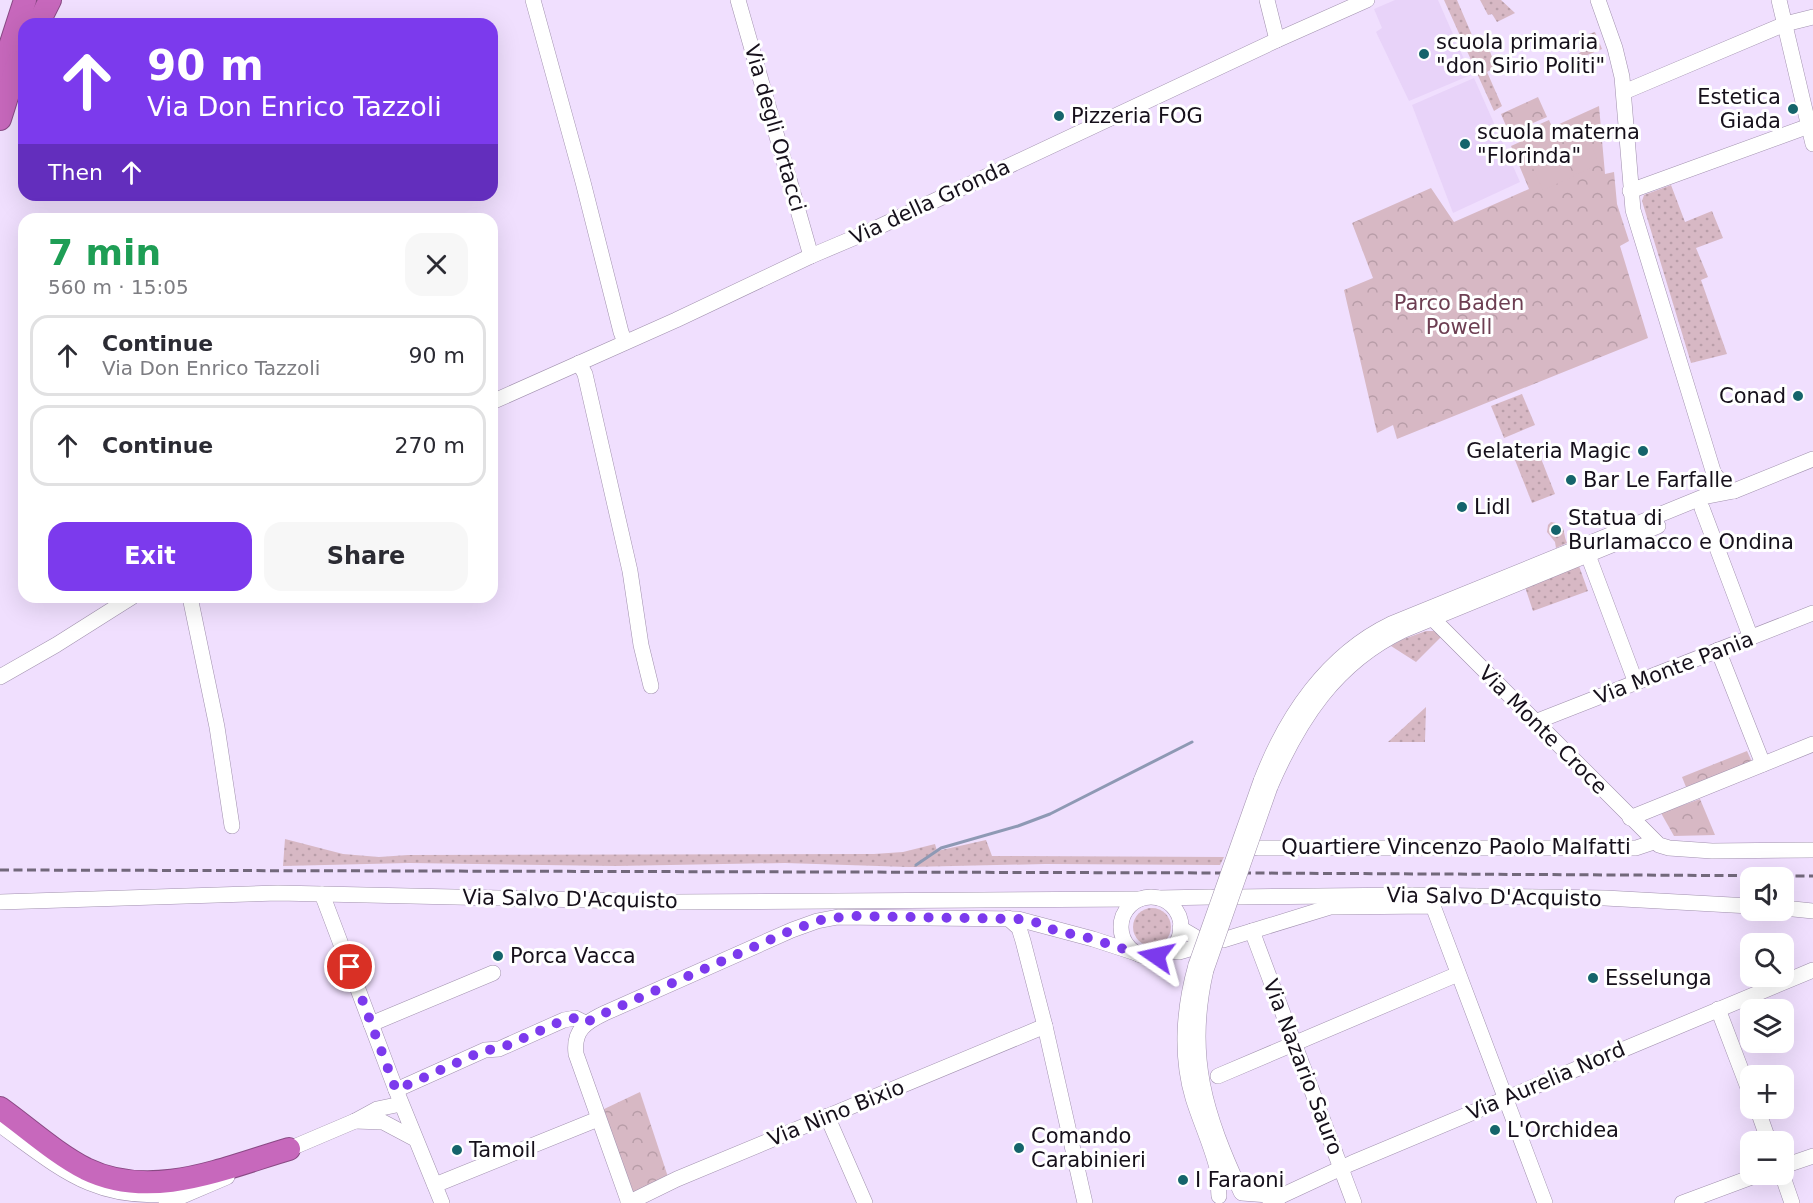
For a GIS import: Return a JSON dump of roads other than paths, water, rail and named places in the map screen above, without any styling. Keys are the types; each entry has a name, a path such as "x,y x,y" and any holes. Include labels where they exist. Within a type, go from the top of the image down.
{"highway":[{"path":"21,18 25,0"},
{"path":"32,18 38,0"},
{"path":"41,18 50,0"},
{"path":"0,118 18,30"},
{"path":"7,78 18,56"},
{"path":"7,78 18,62"},
{"path":"0,1108 83,1167 105,1177 126,1182 160,1183 187,1179 289,1149"}],"street":[{"path":"533,0 558,86 625,342"},
{"name":"Via degli Ortacci","path":"738,0 811,256"},
{"path":"1267,0 1277,40"},
{"name":"Via della Gronda","path":"498,399 870,231 1367,0"},
{"path":"1435,612 1588,555 1702,503 1712,485 1714,474 1633,210 1624,92 1618,59 1598,0"},
{"path":"1779,0 1813,144"},
{"path":"1624,92 1785,24 1813,17"},
{"path":"1630,191 1809,126"},
{"path":"579,363 585,374 630,571 641,645 651,686"},
{"path":"1217,1199 1216,1166 1192,1095 1187,1066 1186,1018 1191,986 1201,968 1265,784 1311,710 1337,678 1355,661 1384,640 1435,612 1702,503 1726,498 1734,490 1813,459"},
{"path":"1714,474 1734,490"},
{"path":"1702,503 1751,638"},
{"path":"1588,555 1636,683"},
{"path":"0,677 122,603"},
{"path":"191,603 217,727 232,826"},
{"name":"Via Monte Croce","path":"1435,612 1535,722 1654,842"},
{"name":"Via Monte Pania","path":"1535,722 1813,613"},
{"path":"1718,650 1763,764"},
{"path":"1630,818 1813,744"},
{"path":"1654,842 1669,848 1712,851 1813,850"},
{"name":"Quartiere Vincenzo Paolo Malfatti","path":"1258,848 1636,848 1654,842"},
{"name":"Via Salvo D'Acquisto","path":"0,902 278,893 675,902 1210,897 1195,903 1180,924 1176,941 1167,951"},
{"path":"322,894 415,1139 442,1203"},
{"name":"Via Salvo D'Acquisto","path":"1237,897 1413,895 1583,898 1740,906"},
{"path":"1093,898 1109,903 1122,921 1124,939 1127,944 1142,955"},
{"path":"629,1203 576,1054 577,1038 585,1023 792,930 824,919 852,916 1008,918 1035,922 1054,930 1093,939 1142,955 1156,956 1167,951 1179,952 1195,943 1180,924 1172,906 1159,898"},
{"path":"1093,939 1109,936 1122,921 1127,908 1140,899"},
{"path":"1223,940 1330,907 1433,906 1545,1203"},
{"path":"1794,909 1811,910"},
{"path":"1008,918 1019,928 1025,949 1085,1203"},
{"path":"1025,949 1029,938 1034,934 1054,930"},
{"name":"Via Nazario Sauro","path":"1252,931 1354,1203"},
{"path":"1201,968 1197,1042 1199,1070 1211,1119 1243,1196"},
{"name":"Via Aurelia Nord","path":"1217,1199 1222,1192 1230,1189 1243,1196 1276,1199 1341,1168 1813,970"},
{"path":"371,1024 493,973"},
{"path":"1218,1076 1458,975"},
{"path":"1718,1009 1740,1067"},
{"path":"166,1203 355,1121 375,1117 387,1106 401,1102 485,1050 499,1049 564,1020 575,1018 585,1023"},
{"name":"Via Nino Bixio","path":"629,1203 677,1179 1045,1026"},
{"path":"375,1117 388,1083 388,1069"},
{"path":"827,1116 866,1203"},
{"path":"375,1117 415,1139"},
{"path":"435,1185 598,1119"},
{"path":"0,1125 61,1170 80,1182 96,1188 118,1194 149,1197 197,1190"},
{"path":"1794,1163 1813,1156"},
{"path":"1682,1203 1740,1181"},
{"path":"1786,1185 1792,1203"}],"waterway":[{"path":"916,865 941,848 1018,826 1050,814 1192,742"}],"railway":[{"path":"0,870 1813,876"}],"place":[{"name":"scuola primaria \"don Sirio Politi\"","path":"1424,54"},
{"name":"Estetica Giada","path":"1793,109"},
{"name":"Pizzeria FOG","path":"1059,116"},
{"name":"scuola materna \"Florinda\"","path":"1465,144"},
{"name":"Conad","path":"1798,396"},
{"name":"Gelateria Magic","path":"1643,451"},
{"name":"Bar Le Farfalle","path":"1571,480"},
{"name":"Lidl","path":"1462,507"},
{"name":"Statua di Burlamacco e Ondina","path":"1556,530"},
{"name":"Porca Vacca","path":"498,956"},
{"name":"Esselunga","path":"1593,978"},
{"name":"L'Orchidea","path":"1495,1130"},
{"name":"Comando Carabinieri","path":"1019,1148"},
{"name":"Tamoil","path":"457,1150"},
{"name":"I Faraoni","path":"1183,1180"}],"park label":[{"name":"Parco Baden Powell","path":"1459,315"}]}
